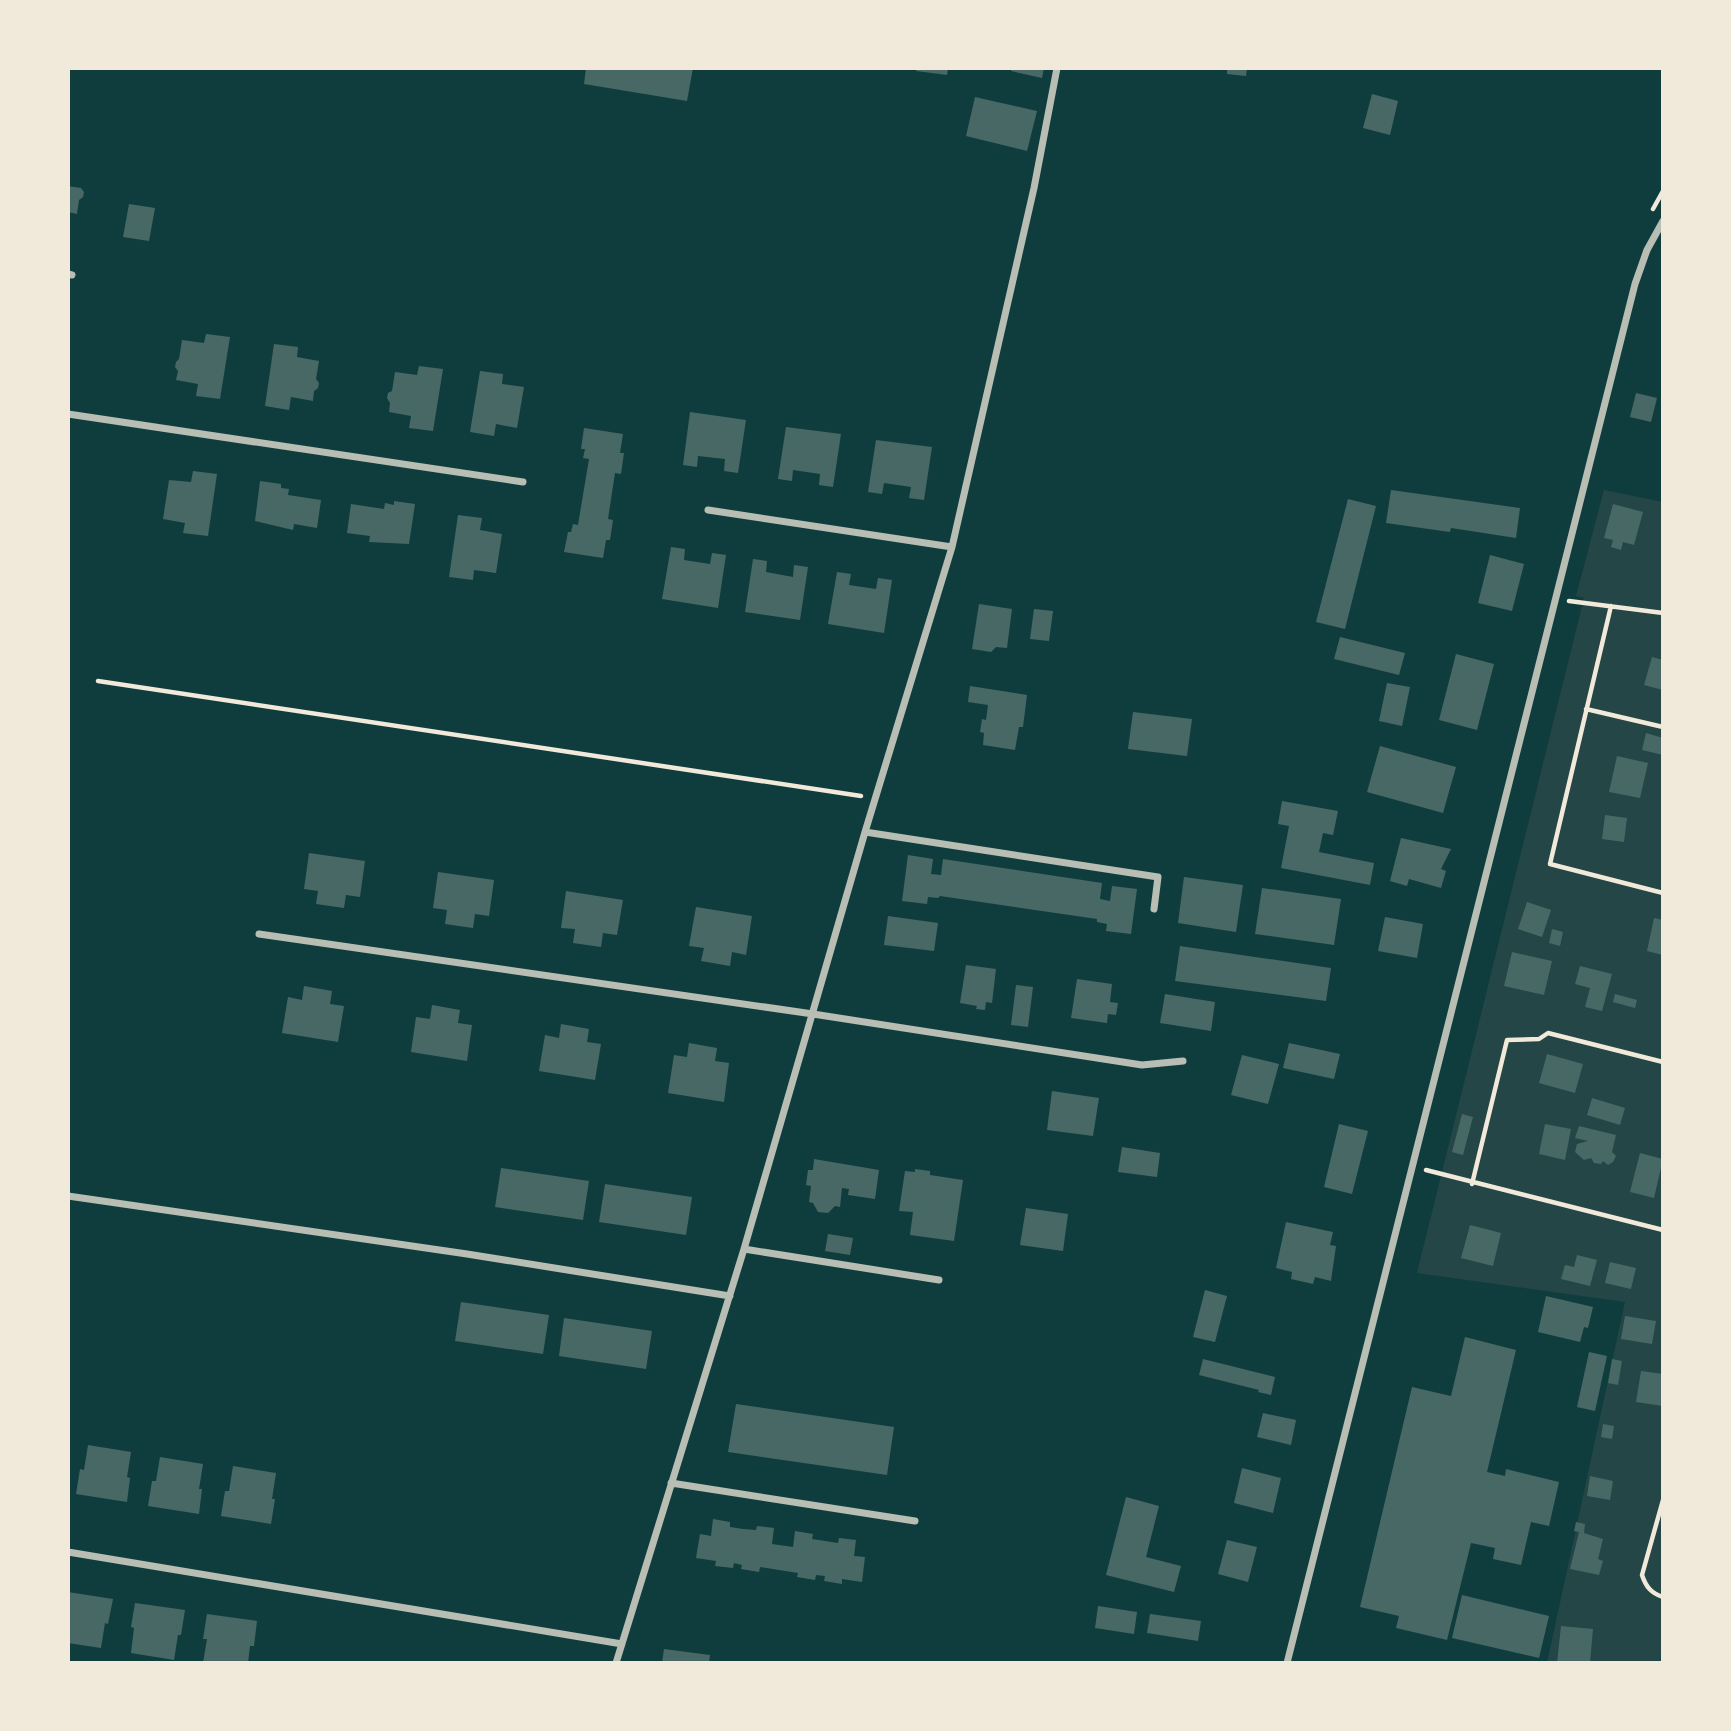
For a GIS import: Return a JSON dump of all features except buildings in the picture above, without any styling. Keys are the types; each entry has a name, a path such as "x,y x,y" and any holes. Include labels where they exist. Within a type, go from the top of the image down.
{"street":[{"path":"616,1663 730,1296 865,832 952,547 1034,188 1057,68"},
{"path":"1287,1663 1635,284 1647,250 1663,221"},
{"path":"68,414 523,482"},
{"path":"708,510 952,547"},
{"path":"865,832 1158,877 1154,909"},
{"path":"260,934 813,1014 1142,1065 1183,1061"},
{"path":"68,1196 467,1254 730,1296"},
{"path":"744,1249 939,1280"},
{"path":"671,1483 915,1521"},
{"path":"68,1552 622,1644"}],"path":[{"path":"1554,599 1663,613"},
{"path":"1611,606 1550,864 1663,893"},
{"path":"98,681 876,798"},
{"path":"1586,709 1663,727"},
{"path":"1472,1184 1507,1040 1539,1039 1548,1033 1663,1062"},
{"path":"1412,1166 1472,1184 1663,1230"},
{"path":"1663,1500 1642,1575 1646,1586 1663,1597"}],"shaded area":[{"path":"1604,490 1663,502 1663,1663 1547,1663 1625,1302 1417,1273 1584,598 1576,596"}]}
